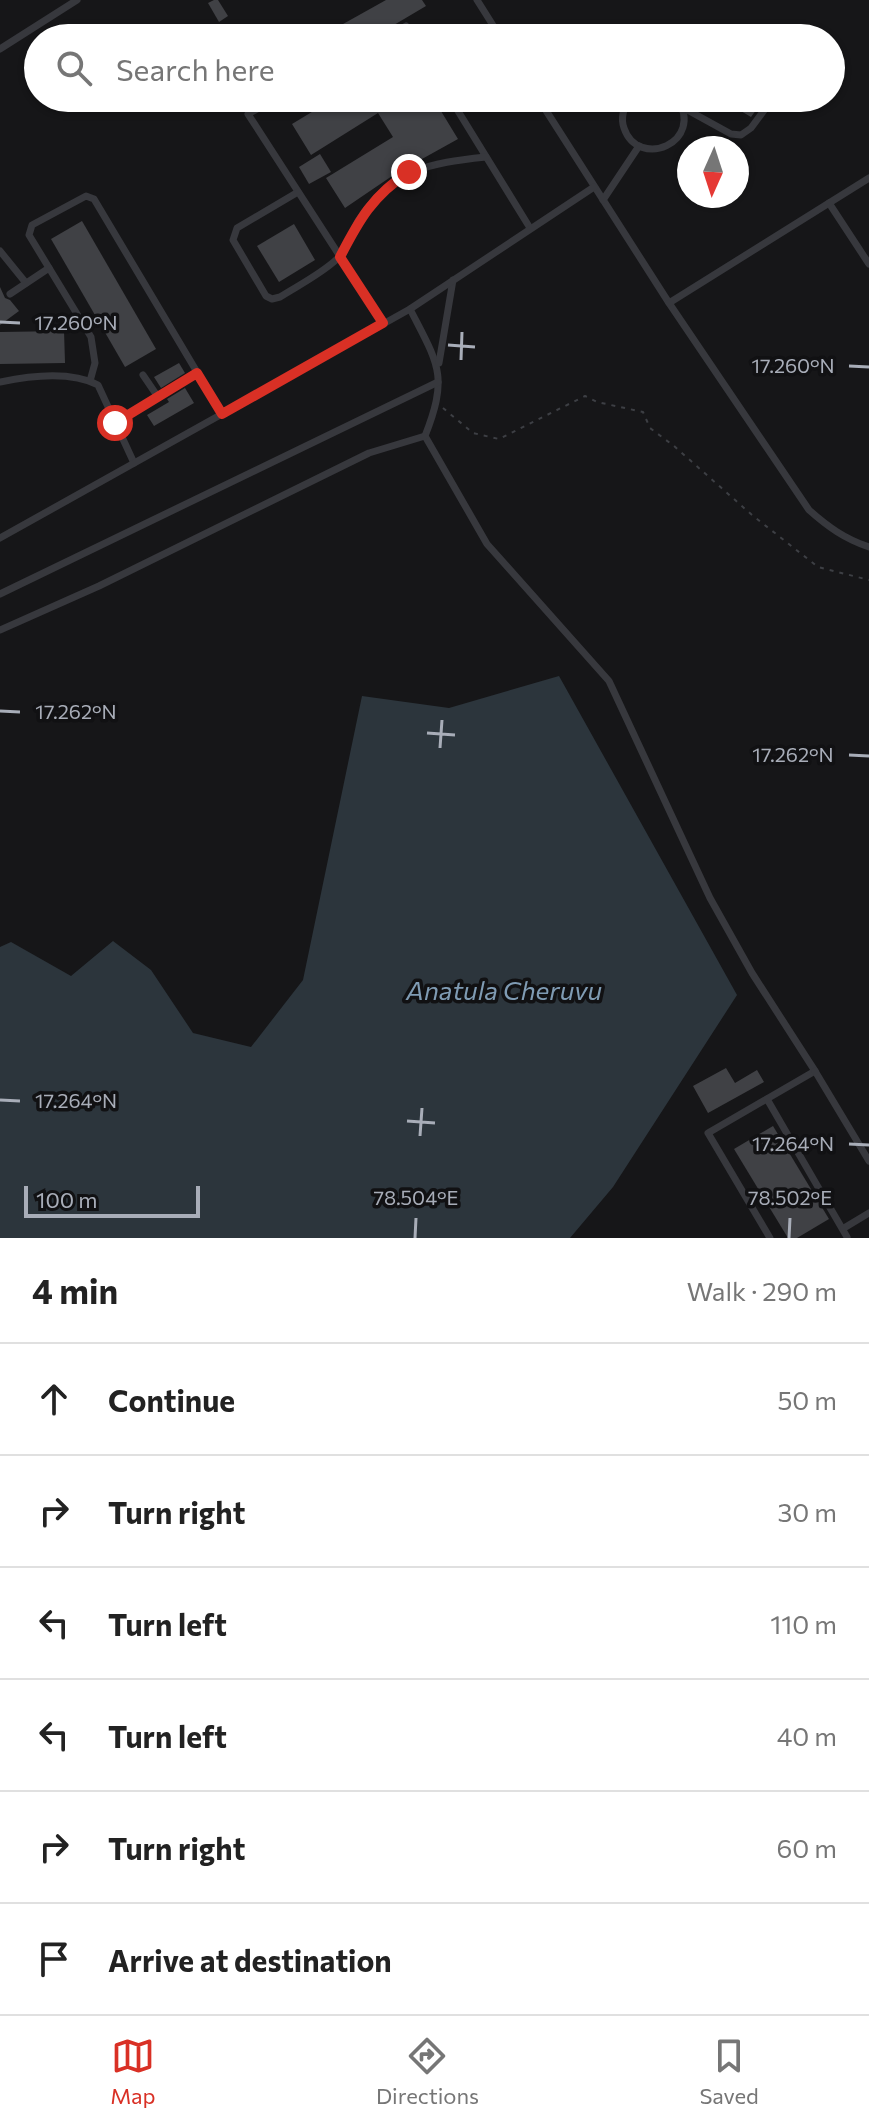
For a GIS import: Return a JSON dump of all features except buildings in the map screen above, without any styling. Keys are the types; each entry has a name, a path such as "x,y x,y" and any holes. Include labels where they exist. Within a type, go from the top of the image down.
{"lane":[{"path":"39,24 77,0"},
{"path":"477,0 492,24"},
{"path":"0,49 24,34"},
{"path":"252,112 248,114 383,323"},
{"path":"459,112 530,228"},
{"path":"547,112 669,303 809,510 850,541 869,547"},
{"path":"624,112 626,133 639,146 650,149 670,145 683,128 682,112"},
{"path":"691,112 731,134 741,135 751,128 763,112"},
{"path":"603,200 639,146"},
{"path":"298,192 234,232 233,240 266,296 272,299 280,297 340,257 373,200 394,181 427,164 486,157"},
{"path":"669,303 869,178"},
{"path":"0,538 410,309 594,187"},
{"path":"90,381 95,363 91,337 29,235 32,225 86,196 94,199 222,414"},
{"path":"829,203 869,264"},
{"path":"0,251 26,283"},
{"path":"10,294 49,268"},
{"path":"425,436 438,404 438,365 453,280"},
{"path":"410,309 438,365"},
{"path":"115,423 197,373"},
{"path":"143,375 158,397"},
{"path":"0,382 80,378 98,385 134,463"},
{"path":"0,594 438,382"},
{"path":"0,630 99,586 369,453 425,436"},
{"path":"425,436 487,544 609,681 710,898 752,973 869,1161"},
{"path":"770,1238 708,1133 815,1071"},
{"path":"767,1099 847,1238"},
{"path":"844,1228 869,1213"}],"path":[{"path":"438,404 473,433 499,439 585,396 597,402 643,412 650,428 818,567 869,580"}],"water":[{"name":"Anatula Cheruvu","path":"559,676 737,995 613,1187 570,1238 0,1238 0,947 11,942 71,976 113,941 151,970 193,1033 251,1047 303,980 362,696 449,708"}],"route":[{"path":"115,423 197,373 222,414 383,323 340,257 373,200 409,172"}]}
